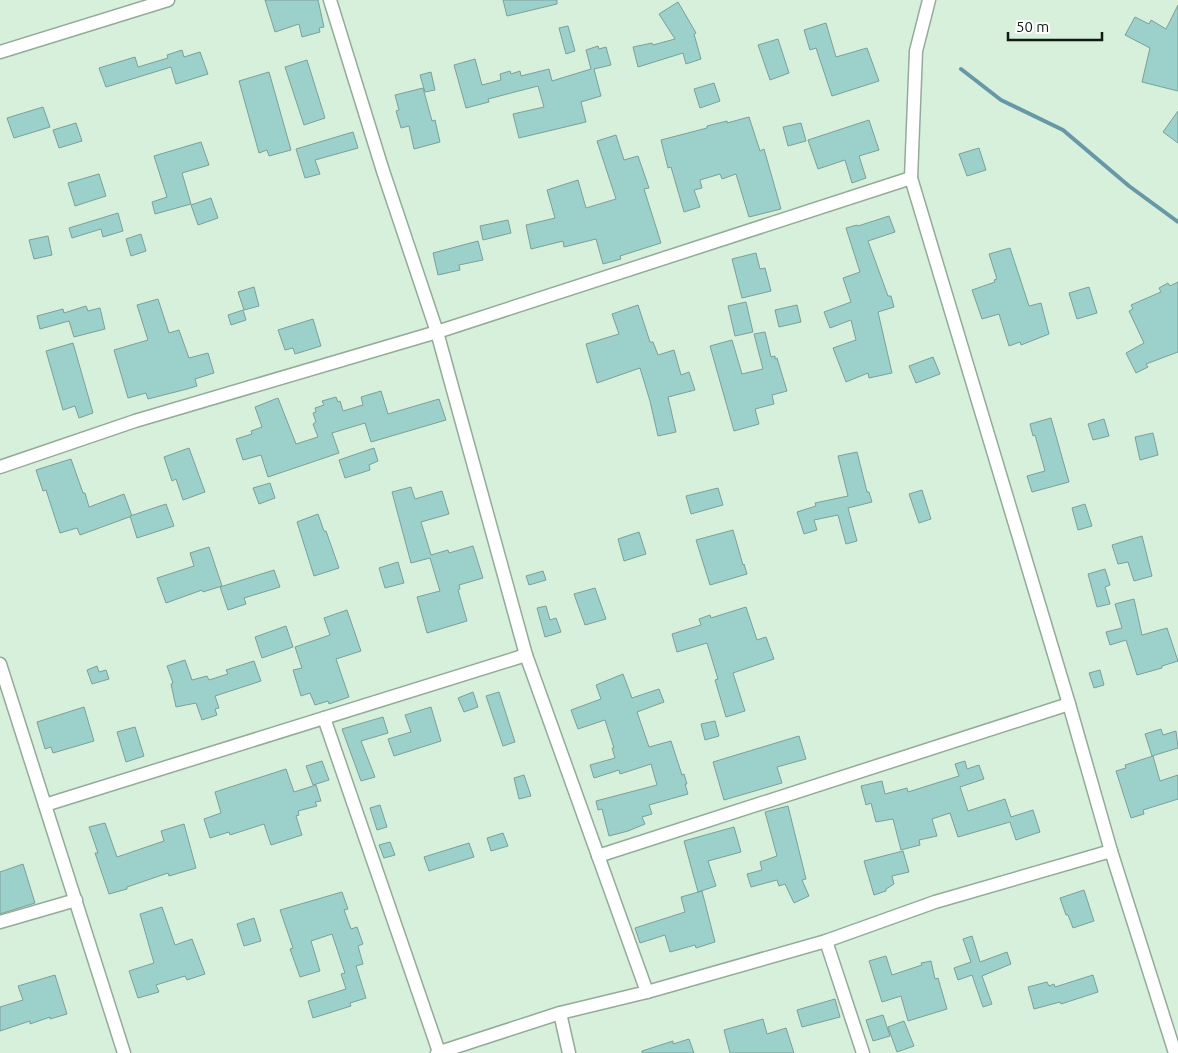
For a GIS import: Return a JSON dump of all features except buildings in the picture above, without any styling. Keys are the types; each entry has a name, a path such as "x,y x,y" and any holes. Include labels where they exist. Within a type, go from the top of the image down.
{"street":[{"path":"0,52 168,0"},
{"path":"330,0 383,171 437,332 526,654 647,992"},
{"path":"929,0 916,51 911,178 1069,704 1111,852 1175,1053"},
{"path":"0,467 134,421 437,332 911,178"},
{"path":"45,804 526,654"},
{"path":"0,664 124,1053"},
{"path":"598,856 1069,704"},
{"path":"324,718 438,1053 560,1013 647,992 826,941 935,902 1111,852"},
{"path":"0,922 76,900"},
{"path":"826,941 863,1053"},
{"path":"560,1013 569,1053"}],"waterway":[{"path":"961,69 1001,100 1063,130 1129,186 1178,222"}]}
